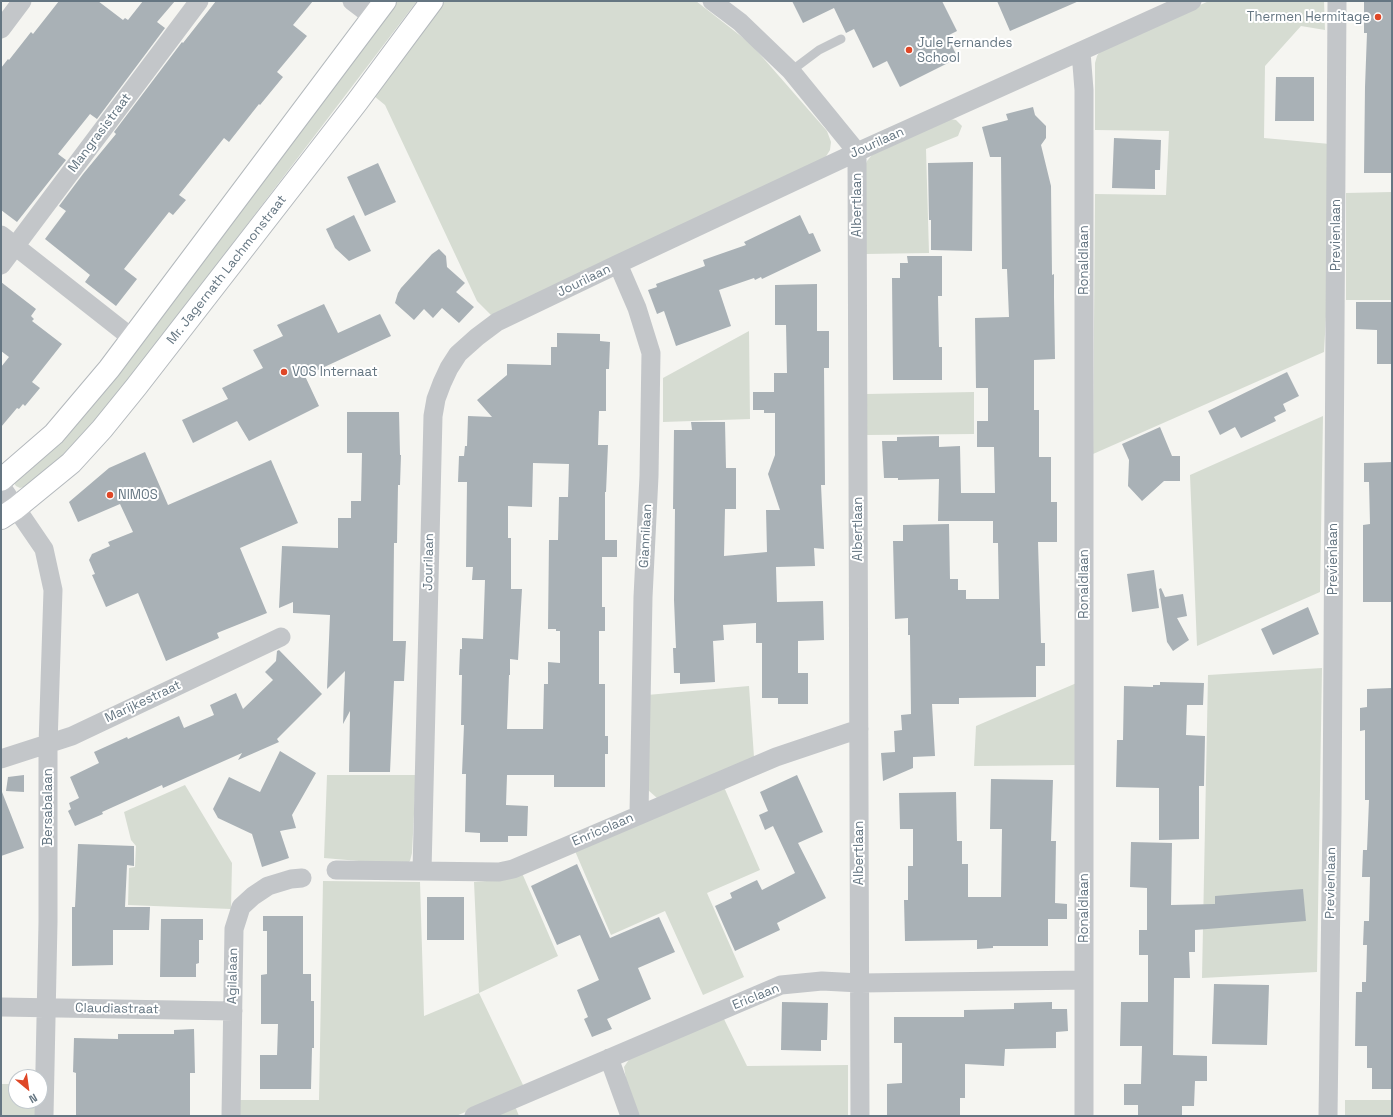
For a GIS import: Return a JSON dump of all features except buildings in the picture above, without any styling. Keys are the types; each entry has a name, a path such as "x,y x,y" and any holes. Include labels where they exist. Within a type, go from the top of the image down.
{"main road":[{"name":"Mr. Jagernath Lachmonstraat","path":"8,513 71,463 132,393 357,102 432,1"},
{"path":"1,480 54,434 109,369 379,9"}],"street":[{"path":"1,29 22,1"},
{"name":"Mangrasistraat","path":"1,265 199,1"},
{"path":"352,1 379,9"},
{"path":"713,1 740,22 791,71 856,152"},
{"name":"Jourilaan","path":"422,871 433,416 436,399 449,368 458,354 497,322 856,152 1192,1"},
{"name":"Previenlaan","path":"1328,1116 1332,825 1337,1"},
{"name":"Ronaldlaan","path":"1081,52 1084,90 1084,1116"},
{"name":"Albertlaan","path":"856,152 860,1116"},
{"path":"1,235 132,338"},
{"name":"Giannilaan","path":"618,264 637,308 651,354 639,814"},
{"name":"Bersabalaan","path":"1,486 8,513 44,549 53,590 48,744 44,1116"},
{"name":"Marijkestraat","path":"1,759 72,736 281,637"},
{"name":"Enricolaan","path":"336,870 499,872 513,868 776,757 859,729"},
{"name":"Agilalaan","path":"231,1116 234,929 241,907 268,886 291,879 302,878"},
{"name":"Ericlaan","path":"474,1116 781,985 822,981 860,983 1084,980"},
{"name":"Claudiastraat","path":"1,1007 233,1011"},
{"path":"609,1058 630,1116"}],"lane":[{"path":"791,71 819,50 841,38"}],"shaded area":[{"path":"397,1 417,1 113,401 58,460 27,486 20,488 16,486 14,483 330,91"},
{"path":"445,1 696,1 751,44 827,131 831,142 830,150 825,158 491,315 477,301 385,105 374,96"},
{"path":"1209,1 1324,1 1325,30 1301,26 1265,66 1264,138 1330,144 1330,246 1324,352 1093,454 1095,194 1166,195 1169,131 1095,130 1095,63 1100,51 1108,46"},
{"path":"950,119 956,120 962,126 958,136 926,149 929,253 866,254 864,168 867,161 872,155"},
{"path":"1392,192 1392,300 1346,300 1346,193"},
{"path":"749,331 750,419 663,422 663,378"},
{"path":"974,392 974,434 867,435 867,394"},
{"path":"1323,416 1320,592 1197,646 1190,475"},
{"path":"1322,668 1317,972 1202,978 1208,675"},
{"path":"1079,682 1077,765 974,766 976,726"},
{"path":"749,686 754,757 657,798 648,790 647,695"},
{"path":"327,775 416,775 412,853 410,861 405,865 324,858"},
{"path":"185,785 232,863 231,909 128,905 129,868 135,867 136,846 131,840 124,812"},
{"path":"724,787 760,870 707,893 744,977 703,995 665,911 611,935 575,851"},
{"path":"522,873 558,956 479,993 474,882 499,880"},
{"path":"323,881 420,882 424,1016 479,993 524,1087 456,1116 238,1116 238,1100 319,1100"},
{"path":"723,1017 747,1066 848,1065 848,1116 638,1116 626,1079 624,1067 630,1058"},
{"path":"1,1084 8,1084 8,1109 36,1109 36,1116 1,1116"},
{"path":"1345,1100 1392,1100 1392,1116 1345,1116"},
{"path":"515,1106 519,1116 490,1116"}],"place":[{"name":"Thermen Hermitage","path":"1378,17"},
{"name":"Jule Fernandes School","path":"909,50"},
{"name":"VOS Internaat","path":"284,372"},
{"name":"NIMOS","path":"110,495"}]}
